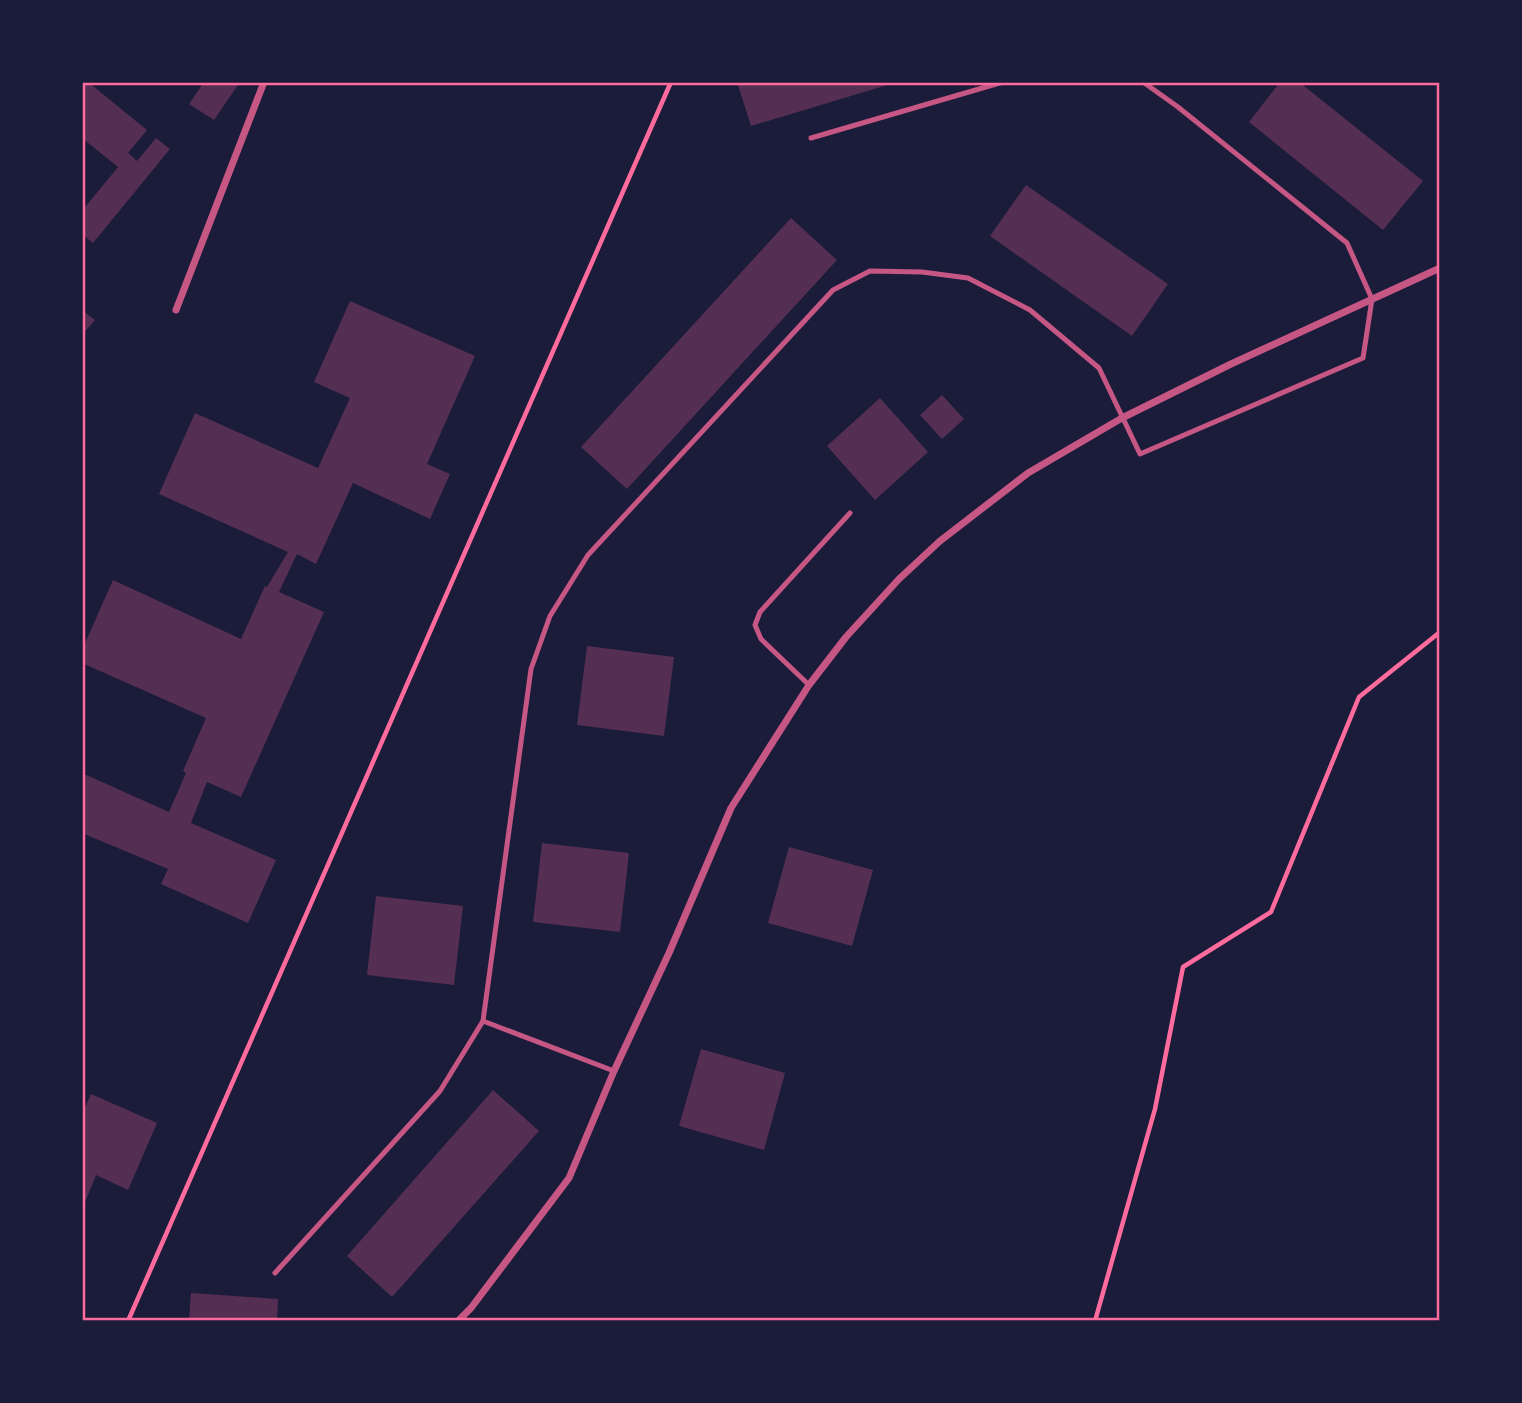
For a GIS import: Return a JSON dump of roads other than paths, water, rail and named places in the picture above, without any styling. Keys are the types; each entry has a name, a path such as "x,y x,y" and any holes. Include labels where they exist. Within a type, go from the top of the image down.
{"street":[{"path":"176,310 264,82"},
{"path":"458,1321 471,1308 569,1178 731,808 809,685 846,636 899,579 940,541 1028,473 1122,418 1231,364 1440,268"}],"lane":[{"path":"811,138 1003,82"},
{"path":"275,1273 440,1091 483,1021 531,669 550,616 588,555 833,290 870,271 922,272 968,278 1030,310 1099,368 1140,454 1363,358 1372,299 1347,243 1143,82"},
{"path":"809,685 761,639 755,625 760,612 850,513"},
{"path":"483,1021 614,1071"}]}
